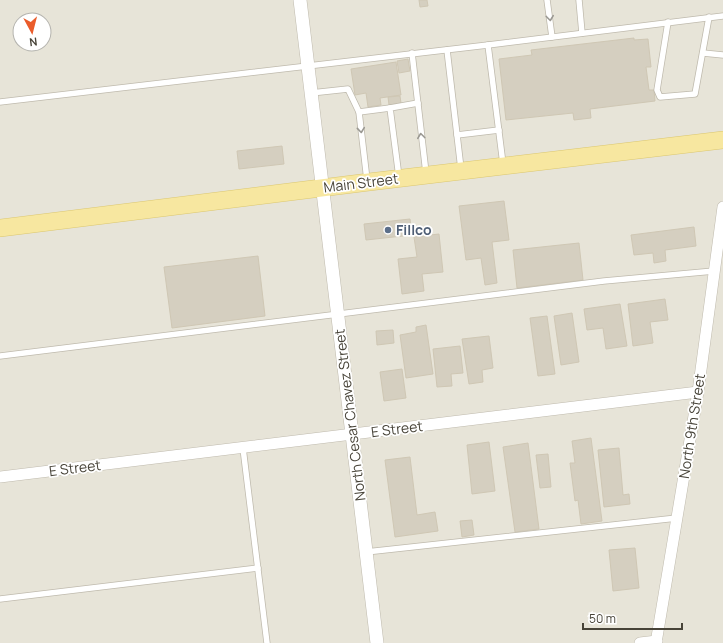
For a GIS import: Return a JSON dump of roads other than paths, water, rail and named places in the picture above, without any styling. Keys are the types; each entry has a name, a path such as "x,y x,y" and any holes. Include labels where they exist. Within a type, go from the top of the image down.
{"main road":[{"name":"Main Street","path":"0,228 399,178 723,140"}],"street":[{"name":"North Cesar Chavez Street","path":"300,0 377,643"},
{"name":"North 9th Street","path":"656,642 698,392 723,207"},
{"name":"E Street","path":"0,477 698,392"},
{"path":"640,643 656,642"}],"lane":[{"path":"547,0 552,37"},
{"path":"579,0 582,33"},
{"path":"0,102 723,16"},
{"path":"668,22 657,90 660,97 695,94 709,17"},
{"path":"488,45 503,166"},
{"path":"447,50 462,171"},
{"path":"703,52 723,55"},
{"path":"412,53 426,175"},
{"path":"311,93 348,89 359,112 367,182"},
{"path":"359,112 418,104"},
{"path":"390,108 399,178"},
{"path":"457,135 499,130"},
{"path":"0,356 604,281 714,271"},
{"path":"243,448 267,643"},
{"path":"366,552 677,518"},
{"path":"0,599 258,568"}],"place":[{"name":"Fillco","path":"388,230"}]}
